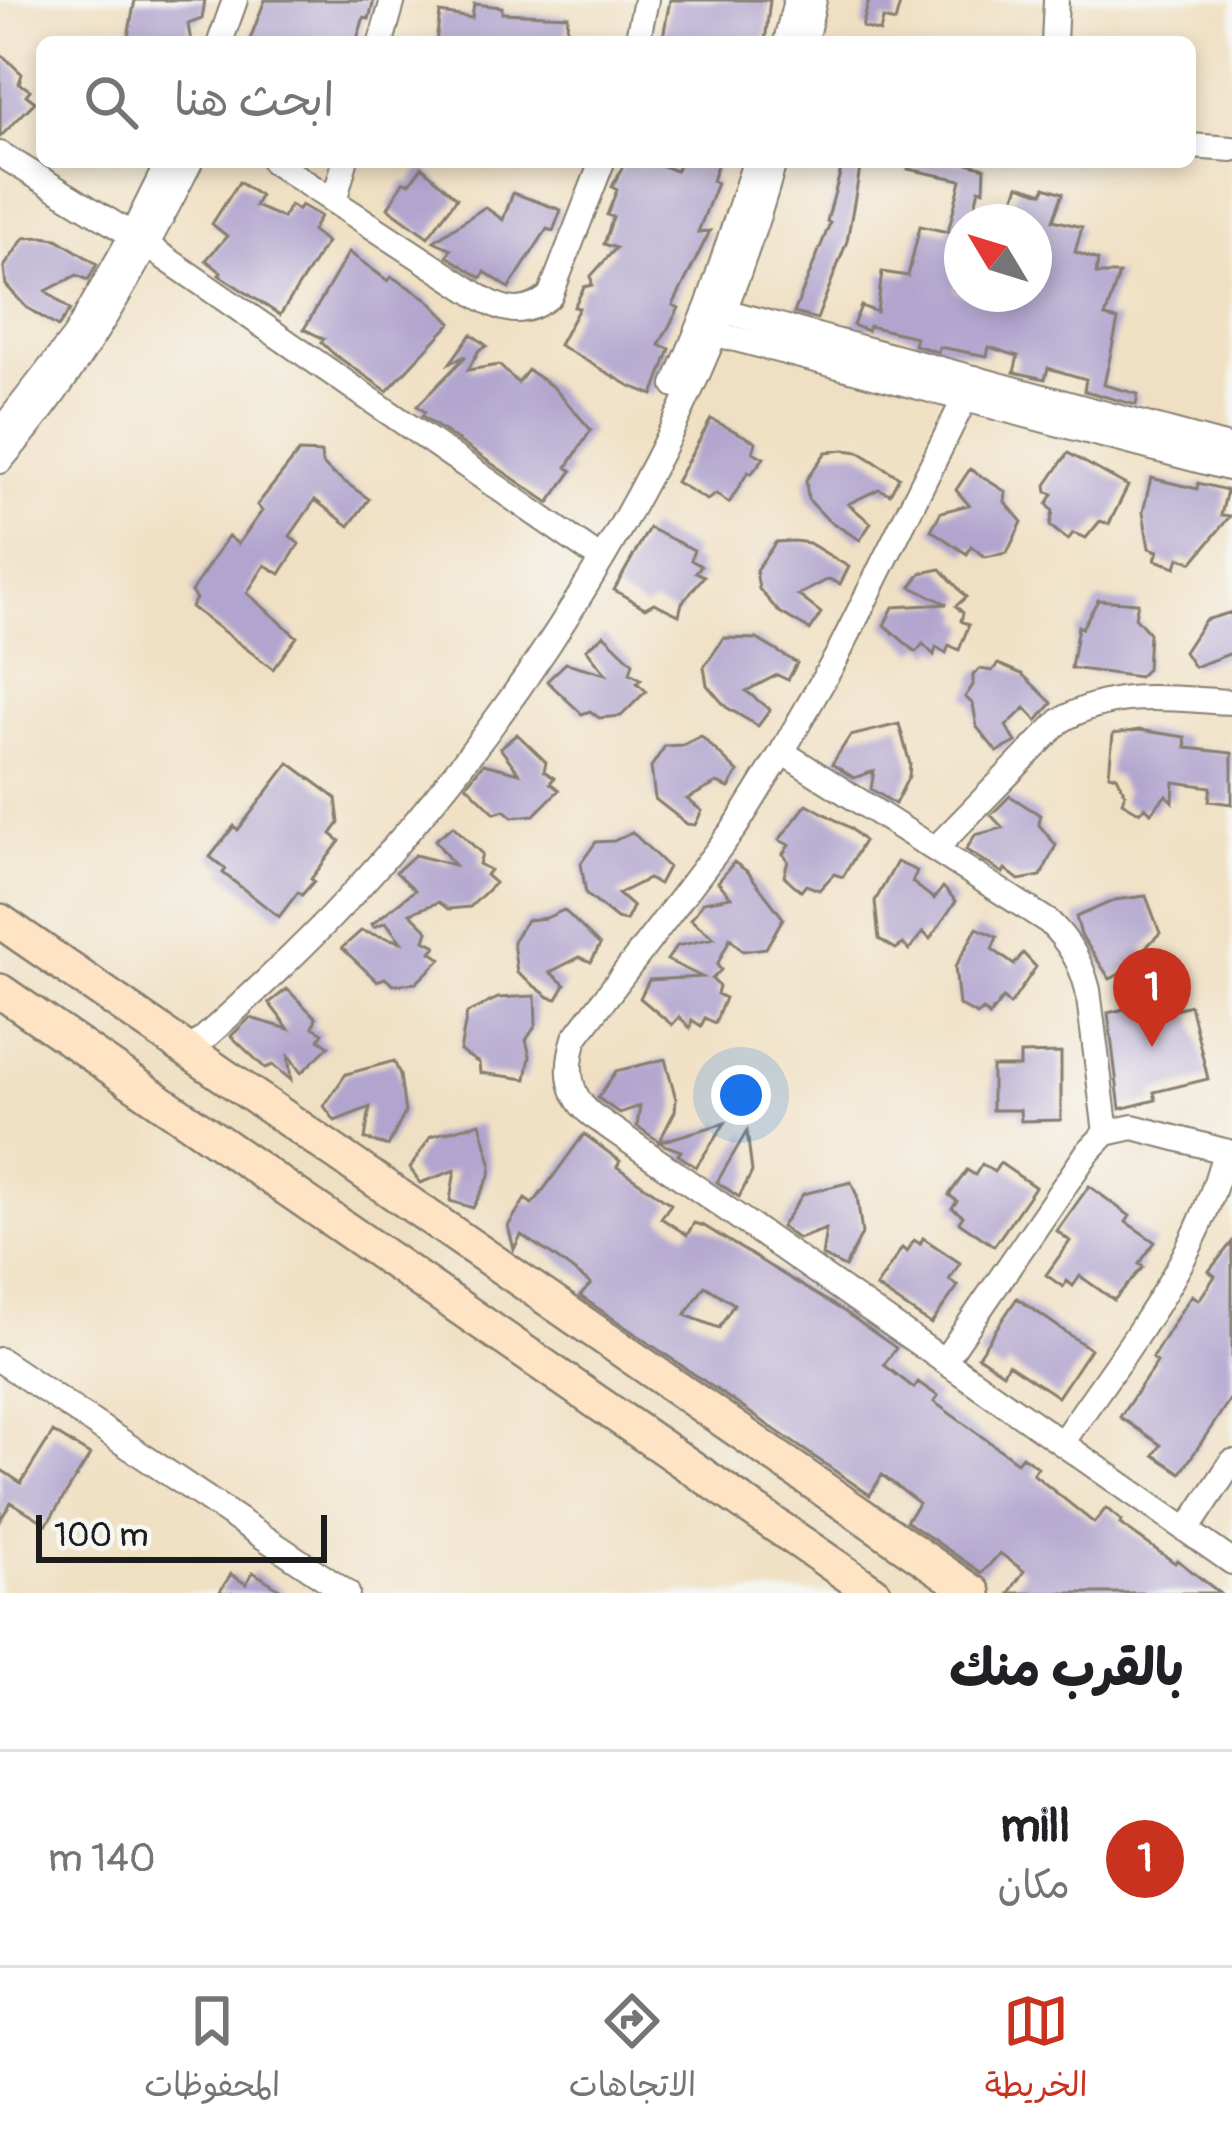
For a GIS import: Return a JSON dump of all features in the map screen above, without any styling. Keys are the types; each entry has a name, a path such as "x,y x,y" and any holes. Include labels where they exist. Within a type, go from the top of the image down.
{"street":[{"path":"222,36 235,0"},
{"path":"239,36 252,0"},
{"path":"383,36 393,0"},
{"path":"638,36 646,0"},
{"path":"787,36 796,0"},
{"path":"806,36 814,0"},
{"path":"1054,36 1056,0"},
{"path":"1196,146 1232,148"},
{"path":"0,154 140,241 591,552"},
{"path":"0,461 89,347 140,241 166,168"},
{"path":"0,432 75,336 186,168"},
{"path":"283,168 500,309 517,313 536,308 550,296 600,168"},
{"path":"334,201 344,168"},
{"path":"183,1048 390,830 490,705 591,552 712,320 753,168"},
{"path":"183,1048 346,900 484,736 545,648 638,497 772,168"},
{"path":"712,320 969,389 1232,469"},
{"path":"969,389 1232,448"},
{"path":"969,389 836,658 782,752 736,826 575,1038 568,1058 569,1080 592,1115 1232,1562"},
{"path":"935,850 1060,722 1082,707 1134,697 1232,702"},
{"path":"782,752 1049,922 1075,952 1088,990 1106,1133"},
{"path":"0,921 974,1593"},
{"path":"0,991 874,1593"},
{"path":"944,1361 1087,1153 1106,1133 1133,1127 1229,1152 1187,1256 1062,1443"},
{"path":"0,1360 347,1593"},
{"path":"1187,1530 1232,1462"}],"building":[{"path":"135,0 205,0 202,19 188,24 190,36 128,36"},
{"path":"265,0 374,0 358,36 251,36"},
{"path":"670,0 770,0 766,36 663,36"},
{"path":"869,0 901,0 895,22 883,19 880,32 862,27"},
{"path":"474,4 502,7 502,13 568,16 566,36 437,36 440,13 472,18"},
{"path":"0,53 22,74 19,83 30,90 26,95 35,102 0,137"},
{"path":"423,168 457,198 428,237 388,208 403,182 410,183"},
{"path":"622,168 716,168 712,181 717,183 698,232 710,231 659,345 670,349 653,395 559,345 579,308 574,307 584,287 592,285 591,276 616,248 604,244 613,217 607,215 617,190 612,187"},
{"path":"841,168 860,168 847,241 817,319 794,313"},
{"path":"908,168 985,168 984,190 979,189 975,204 955,204 961,180"},
{"path":"239,182 260,196 255,206 283,218 290,205 298,210 301,205 320,216 312,231 327,242 280,315 219,275 206,260 227,236 212,224"},
{"path":"1019,185 1063,193 1053,220 1082,227 1075,252 1098,260 1096,274 1119,274 1105,317 1118,320 1104,385 1138,394 1136,405 1084,391 1086,379 1048,368 1045,379 1014,372 1018,356 989,347 987,356 939,347 938,352 914,345 916,337 853,325 861,306 877,312 882,272 908,276 920,226 944,231 944,312 1052,312 1052,204 1012,204"},
{"path":"513,193 561,210 553,231 547,229 509,288 485,272 481,278 447,256 451,249 434,241 485,207 503,220"},
{"path":"24,238 57,239 97,264 88,280 77,275 46,291 70,310 58,327 26,307 6,285 4,267"},
{"path":"349,252 388,281 392,277 426,298 451,323 387,391 335,355 321,342 324,339 304,329"},
{"path":"471,334 487,346 479,350 468,370 499,365 518,383 528,370 553,387 591,430 567,467 572,471 549,503 422,416 425,412 417,406 466,356 450,363"},
{"path":"711,419 756,442 753,452 764,458 748,472 729,503 716,494 707,500 676,482"},
{"path":"299,452 321,453 322,463 331,472 369,499 349,526 315,500 290,536 299,544 280,574 265,565 247,593 297,637 273,669 191,607 196,599 191,592 228,536 238,544 262,511 257,505"},
{"path":"826,452 859,452 899,477 890,494 879,489 848,504 871,523 860,540 828,520 808,499 806,480"},
{"path":"1068,453 1128,486 1109,524 1100,521 1086,538 1073,533 1068,540 1050,526 1053,511 1047,504 1053,494 1046,485"},
{"path":"970,469 1006,492 1005,502 1022,522 1007,553 985,557 971,546 967,554 931,530 941,512 969,505 956,490"},
{"path":"1151,478 1197,489 1198,483 1227,490 1221,515 1230,516 1193,562 1179,558 1176,567 1155,560 1158,551 1149,548 1143,512"},
{"path":"649,528 694,550 691,560 701,566 696,572 704,576 682,603 679,615 654,603 645,608 614,590"},
{"path":"776,542 809,543 849,567 840,584 829,579 798,595 821,613 810,630 778,611 759,589 756,570"},
{"path":"941,569 966,597 956,606 963,613 961,621 969,625 959,650 949,645 946,653 936,647 934,655 923,644 916,652 884,625 893,607 947,604 911,587 921,573"},
{"path":"1098,600 1138,603 1135,617 1149,633 1147,669 1139,677 1071,668 1078,626 1082,628"},
{"path":"1232,612 1232,653 1194,667 1184,652 1205,620"},
{"path":"604,635 633,663 630,673 641,679 637,683 646,691 621,716 599,718 590,711 582,714 547,681 566,663 606,674 586,649"},
{"path":"724,638 757,639 797,663 788,680 777,675 746,691 770,710 758,726 726,707 707,685 704,667"},
{"path":"998,664 1022,674 1052,703 1037,721 1025,708 1006,726 1016,742 997,752 977,727 973,704 965,697 973,675 980,669 992,671"},
{"path":"899,724 910,764 895,804 871,789 874,771 854,778 832,764 850,736"},
{"path":"1139,730 1185,737 1186,748 1232,753 1232,804 1209,801 1211,787 1174,782 1173,802 1166,795 1151,813 1122,802 1125,793 1117,776 1109,774 1113,734"},
{"path":"517,734 546,762 544,771 559,790 534,815 512,817 504,810 495,813 466,785 483,764 519,773 500,748"},
{"path":"701,736 738,772 729,788 717,783 687,799 702,811 695,825 655,799 651,767 665,746 683,745"},
{"path":"289,763 336,798 339,823 331,834 340,841 311,879 314,881 302,895 298,892 279,917 210,857 234,826 238,830"},
{"path":"1010,796 1040,815 1039,825 1056,845 1041,876 1019,880 966,850 975,835 1003,828 991,815"},
{"path":"807,804 864,841 843,877 834,874 819,890 806,885 801,891 784,876 788,861 783,854 789,845 779,840"},
{"path":"453,826 482,854 479,864 490,870 486,875 495,883 470,907 448,909 439,902 410,913 428,931 425,940 436,946 431,952 441,959 416,983 377,981 342,948 361,931 401,942 386,922 372,924 415,890 396,872 415,855 454,865 435,840"},
{"path":"632,832 668,867 659,884 648,879 618,894 633,907 626,921 586,894 581,863 596,842 614,841"},
{"path":"734,862 748,872 783,918 766,948 743,951 730,938 717,965 721,970 712,979 719,986 717,994 725,998 715,1023 705,1018 701,1026 692,1020 690,1028 679,1017 672,1025 640,998 649,980 702,977 667,960 677,946 714,938 691,920 703,902 731,897 718,882"},
{"path":"897,862 917,871 912,882 934,899 943,887 956,901 930,939 923,932 909,950 879,939 875,901"},
{"path":"1146,896 1160,933 1143,950 1147,959 1110,979 1081,935 1076,917 1115,900"},
{"path":"564,910 600,945 591,962 580,957 550,972 565,985 557,999 517,973 513,941 527,920"},
{"path":"977,928 997,937 992,949 1014,965 1023,953 1036,967 1010,1005 1003,998 989,1016 959,1005 955,967"},
{"path":"287,989 316,1018 313,1027 323,1033 319,1039 329,1046 301,1073 288,1054 291,1080 273,1065 265,1068 231,1036 250,1018 289,1029 269,1003"},
{"path":"535,996 536,1025 526,1040 530,1056 526,1079 480,1073 479,1063 460,1051 467,1013 498,998"},
{"path":"1149,1003 1152,1015 1190,1005 1208,1079 1154,1092 1156,1100 1120,1109 1108,1013"},
{"path":"1061,1053 1061,1120 1021,1121 1020,1110 992,1110 992,1067 1020,1067 1020,1054"},
{"path":"665,1059 676,1099 659,1142 637,1126 640,1106 619,1113 598,1098 616,1071"},
{"path":"394,1061 405,1113 388,1146 365,1139 370,1107 335,1121 324,1106 346,1074"},
{"path":"480,1123 491,1163 473,1208 450,1201 455,1170 420,1183 410,1168 431,1136"},
{"path":"725,1123 696,1167 678,1155 681,1151 660,1142"},
{"path":"747,1131 752,1172 739,1197 717,1182"},
{"path":"584,1134 620,1161 617,1167 671,1204 661,1218 687,1235 694,1223 704,1226 845,1312 896,1348 884,1365 914,1388 918,1382 938,1396 934,1402 1017,1462 1022,1456 1038,1467 1033,1474 1094,1523 1106,1508 1120,1524 1220,1593 1009,1593 1024,1571 1000,1553 982,1573 906,1521 919,1503 882,1475 870,1495 580,1296 591,1284 552,1255 521,1235 514,1249 508,1226 525,1199 532,1204","holes":["705,1286 734,1304 719,1328 685,1315"]},
{"path":"1000,1163 1035,1187 994,1246 959,1222 963,1216 952,1208 957,1201 949,1195 967,1170 975,1175 982,1164 994,1172"},
{"path":"851,1182 862,1234 845,1267 822,1256 826,1229 798,1239 781,1227 803,1194"},
{"path":"1089,1186 1130,1216 1126,1222 1155,1242 1139,1264 1143,1267 1114,1300 1080,1276 1073,1286 1067,1281 1063,1287 1046,1275 1070,1241 1057,1231"},
{"path":"923,1238 960,1263 949,1280 958,1286 931,1324 876,1287 902,1248 907,1252 914,1240 920,1244"},
{"path":"1232,1242 1232,1396 1181,1473 1154,1455 1161,1445 1120,1417 1157,1362 1152,1358 1181,1311 1192,1295 1199,1300 1215,1276 1209,1271"},
{"path":"1017,1298 1090,1349 1058,1397 1008,1364 1003,1373 978,1356"},
{"path":"53,1432 90,1455 47,1524 11,1502 0,1520 0,1469 21,1483"},
{"path":"253,1572 286,1593 219,1593 231,1574 246,1584"}],"place":[{"name":"mill","path":"1152,1047"}]}
